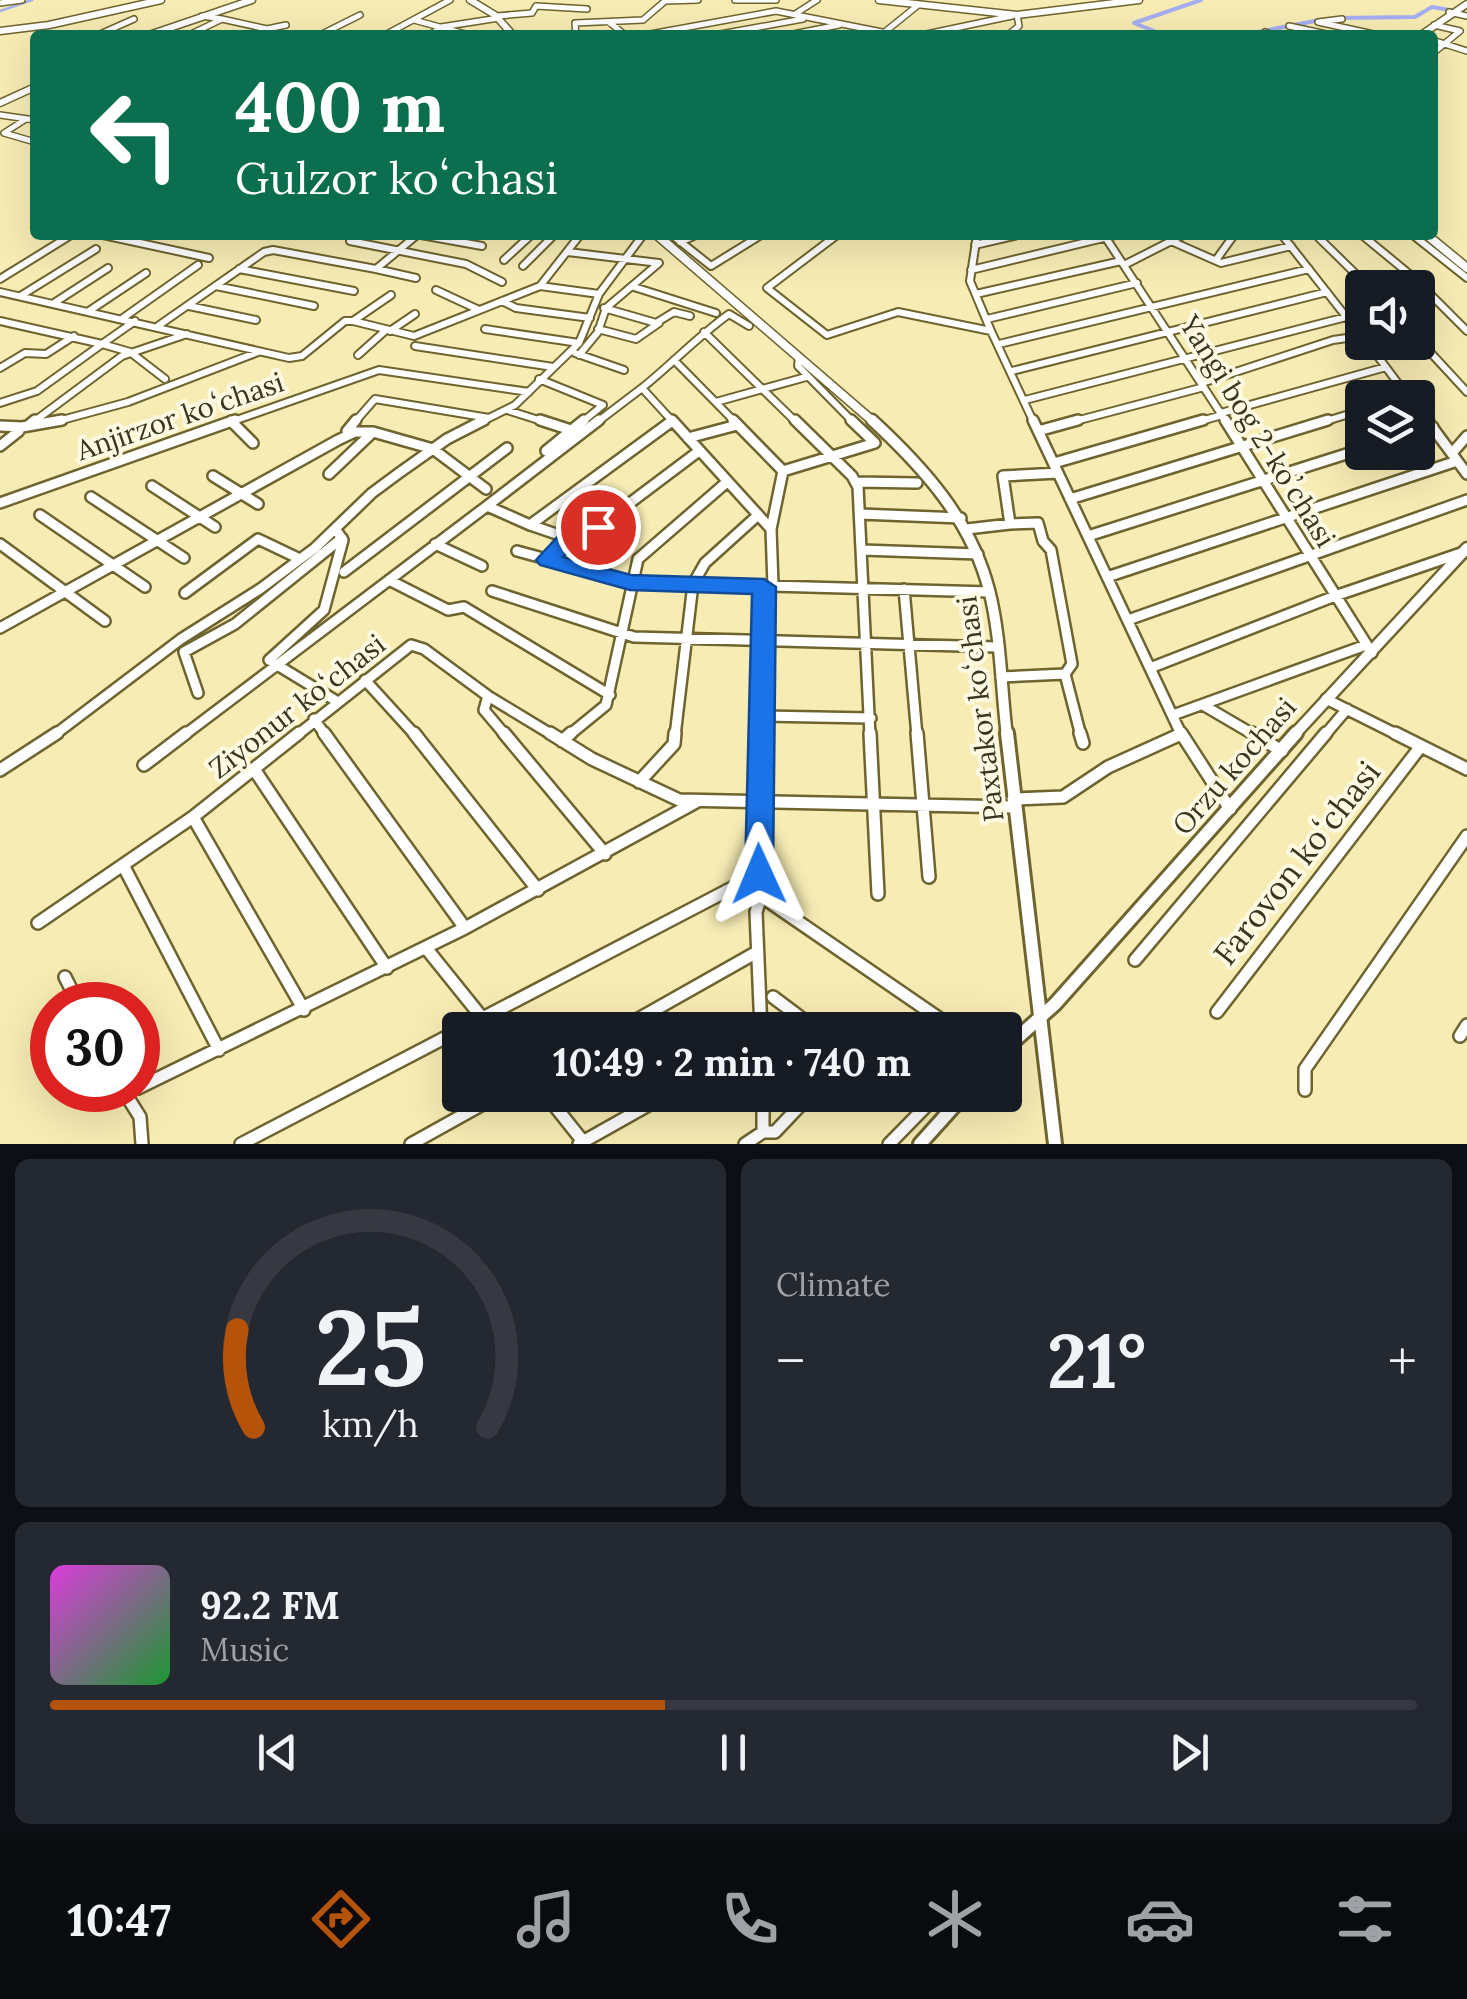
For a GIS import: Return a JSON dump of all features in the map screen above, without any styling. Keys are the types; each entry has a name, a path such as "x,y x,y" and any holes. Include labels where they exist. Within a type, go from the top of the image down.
{"main road":[{"path":"0,30 44,26 161,0"},
{"path":"162,30 252,0"},
{"path":"470,0 498,17 509,30"},
{"path":"880,0 1016,15 1139,0"},
{"path":"1427,30 1467,4"},
{"path":"0,102 30,91"},
{"name":"Paxtakor koʻchasi","path":"673,240 721,291 908,451 964,523 978,554 990,592 1056,1144"},
{"path":"1433,240 1467,268"},
{"name":"Orzu kochasi","path":"1022,1034 1282,751 1369,649 1466,550"},
{"path":"920,1144 949,1112"}],"street":[{"path":"0,2 22,0"},
{"path":"394,30 450,0"},
{"path":"575,30 574,23 643,20 665,2 698,0"},
{"path":"735,0 776,0"},
{"path":"795,14 817,0"},
{"path":"438,30 532,13 536,6 588,9"},
{"path":"885,30 920,6"},
{"path":"671,30 773,11 868,30"},
{"path":"1435,23 1461,26 1467,19 1451,11"},
{"path":"199,15 267,29 286,25"},
{"path":"330,30 360,15"},
{"path":"946,30 1016,15 1019,26 1014,30"},
{"path":"744,30 810,18"},
{"path":"109,30 134,19"},
{"path":"199,30 222,19"},
{"path":"1342,19 1318,22 1355,30"},
{"path":"411,20 452,30"},
{"path":"609,22 619,30"},
{"path":"1435,23 1460,31 1438,49"},
{"path":"813,30 843,24"},
{"path":"1290,26 1308,30"},
{"path":"687,27 691,30"},
{"path":"1438,41 1467,50"},
{"path":"0,116 30,120"},
{"path":"0,130 23,119"},
{"path":"23,119 4,131 30,141"},
{"path":"0,140 10,136"},
{"path":"0,279 63,240"},
{"path":"125,240 210,258"},
{"path":"376,269 412,240"},
{"path":"448,240 482,246"},
{"path":"504,260 526,240"},
{"path":"523,266 548,240"},
{"path":"0,292 296,358 345,321 414,336 540,286 576,240"},
{"path":"575,354 599,294 640,240"},
{"path":"675,240 714,266 753,240"},
{"path":"830,240 767,288 828,335 898,312 991,330"},
{"path":"976,240 971,270 991,330 1181,734 1230,808"},
{"path":"975,245 996,240"},
{"path":"971,270 1096,240"},
{"name":"Yangi bog 2-koʼchasi","path":"1110,240 1369,649"},
{"path":"1216,260 1230,240"},
{"path":"1286,240 1345,316"},
{"path":"1317,240 1350,270"},
{"path":"1368,240 1413,277 1467,331"},
{"path":"1418,240 1467,278"},
{"path":"976,294 1122,263 1171,241 1223,263 1291,246"},
{"path":"350,242 466,264 502,282"},
{"path":"20,296 96,249"},
{"path":"158,326 273,250 416,278"},
{"path":"198,694 184,652 235,624 339,534 372,493 433,450 507,410 553,366 575,354 598,329 606,308 659,264 568,252"},
{"path":"123,318 198,265"},
{"path":"54,303 108,268"},
{"path":"240,269 354,291"},
{"path":"999,344 1309,269"},
{"path":"89,311 146,272"},
{"path":"987,319 1137,283"},
{"path":"216,286 314,306"},
{"path":"540,286 599,294"},
{"path":"634,288 716,312"},
{"path":"436,290 479,310"},
{"path":"1012,371 1327,292"},
{"path":"353,320 391,295"},
{"path":"502,301 516,308 590,318"},
{"path":"594,305 659,323"},
{"path":"188,306 256,320"},
{"path":"598,329 636,339 674,312 690,316"},
{"path":"358,356 414,314"},
{"path":"546,451 642,388 729,314 749,326"},
{"path":"1024,400 1345,317"},
{"path":"0,321 130,352 165,380"},
{"path":"0,403 36,390 135,321"},
{"path":"484,329 579,342"},
{"path":"704,332 856,482 872,718 878,894"},
{"path":"0,446 130,352 189,334"},
{"path":"0,368 25,352 46,354 74,336"},
{"path":"1038,431 1203,385 1345,339"},
{"path":"415,346 553,366"},
{"path":"0,426 20,430 177,386 258,352"},
{"path":"575,354 624,370"},
{"path":"783,471 875,443 806,377 798,364 799,357"},
{"path":"1435,358 1467,392"},
{"path":"674,360 783,471"},
{"path":"1381,360 1395,380"},
{"path":"1010,524 1003,476 1056,468 1222,414 1386,367"},
{"name":"Anjirzor koʻchasi","path":"0,503 375,372 529,392"},
{"path":"716,402 806,377"},
{"path":"144,764 486,506 576,432 602,404 539,379"},
{"path":"642,388 771,530"},
{"path":"347,431 375,399 491,418"},
{"path":"507,410 576,432"},
{"path":"1070,499 1345,415"},
{"path":"530,526 672,421"},
{"path":"230,422 253,443"},
{"path":"688,438 738,425"},
{"path":"1435,429 1467,474"},
{"path":"329,474 373,432"},
{"path":"0,628 352,433 373,432 433,450 486,489"},
{"path":"1108,576 1455,456 1467,436"},
{"path":"344,572 507,448"},
{"path":"486,506 568,538 590,533 699,451"},
{"path":"1088,536 1345,454"},
{"path":"760,1012 756,912 761,896 758,800 762,642 771,530 783,471"},
{"path":"212,476 258,504"},
{"path":"562,741 599,712 610,695 630,582 645,550 727,482"},
{"path":"856,482 917,483"},
{"path":"152,486 215,526"},
{"path":"91,497 184,558"},
{"path":"1128,620 1467,500"},
{"path":"860,514 964,523 1038,523 1043,541 1051,550 1072,664 1065,674 1083,742"},
{"path":"40,515 145,587"},
{"path":"639,782 674,744 693,584 705,563 757,516"},
{"path":"0,770 74,722 181,639 235,608 339,534"},
{"path":"338,702 269,660 324,610 339,534"},
{"path":"548,560 568,538"},
{"path":"185,592 258,540 300,559"},
{"path":"0,544 105,620"},
{"path":"434,544 482,566"},
{"path":"862,550 978,554"},
{"path":"1150,668 1466,550"},
{"path":"517,551 630,582 990,592"},
{"path":"388,580 448,610 464,607 610,695"},
{"path":"904,590 929,877"},
{"path":"492,591 620,636 997,647"},
{"name":"Ziyonur koʻchasi","path":"38,923 193,818 411,645 424,649 488,696 562,741 679,800 1014,803 1063,796 1108,767 1181,734"},
{"path":"1173,715 1369,649"},
{"path":"1001,677 1065,674"},
{"path":"365,680 396,711 538,890"},
{"path":"488,696 484,710 605,854"},
{"path":"1326,699 1467,769"},
{"path":"1203,705 1282,751"},
{"name":"Farovon koʻchasi","path":"1135,960 1347,710"},
{"path":"761,716 872,718"},
{"path":"314,719 465,928"},
{"name":"Farovon koʻchasi","path":"1217,1012 1421,746"},
{"path":"254,769 387,968"},
{"path":"160,1077 304,1010 465,928 699,800"},
{"path":"193,818 304,1010"},
{"path":"1304,1090 1305,1068 1467,836"},
{"path":"123,864 219,1050"},
{"path":"492,1012 759,874"},
{"path":"761,896 930,1012"},
{"path":"426,948 478,1012"},
{"path":"651,1012 758,952"},
{"path":"65,977 68,982"},
{"path":"773,997 793,1012"},
{"path":"240,1144 442,1038"},
{"path":"138,1112 142,1144"},
{"path":"411,1144 468,1112"},
{"path":"559,1112 582,1143 636,1112"},
{"path":"762,1112 763,1132"},
{"path":"746,1144 763,1132 775,1132 794,1112"},
{"path":"889,1144 919,1112"}],"waterway":[{"path":"0,11 32,0"},
{"path":"1152,30 1134,23 1201,0"},
{"path":"1338,18 1415,17 1432,7 1456,11"},
{"path":"1268,30 1320,20"}],"route":[{"path":"598,527 583,536 568,538 548,560 630,582 764,587 759,874"}]}
